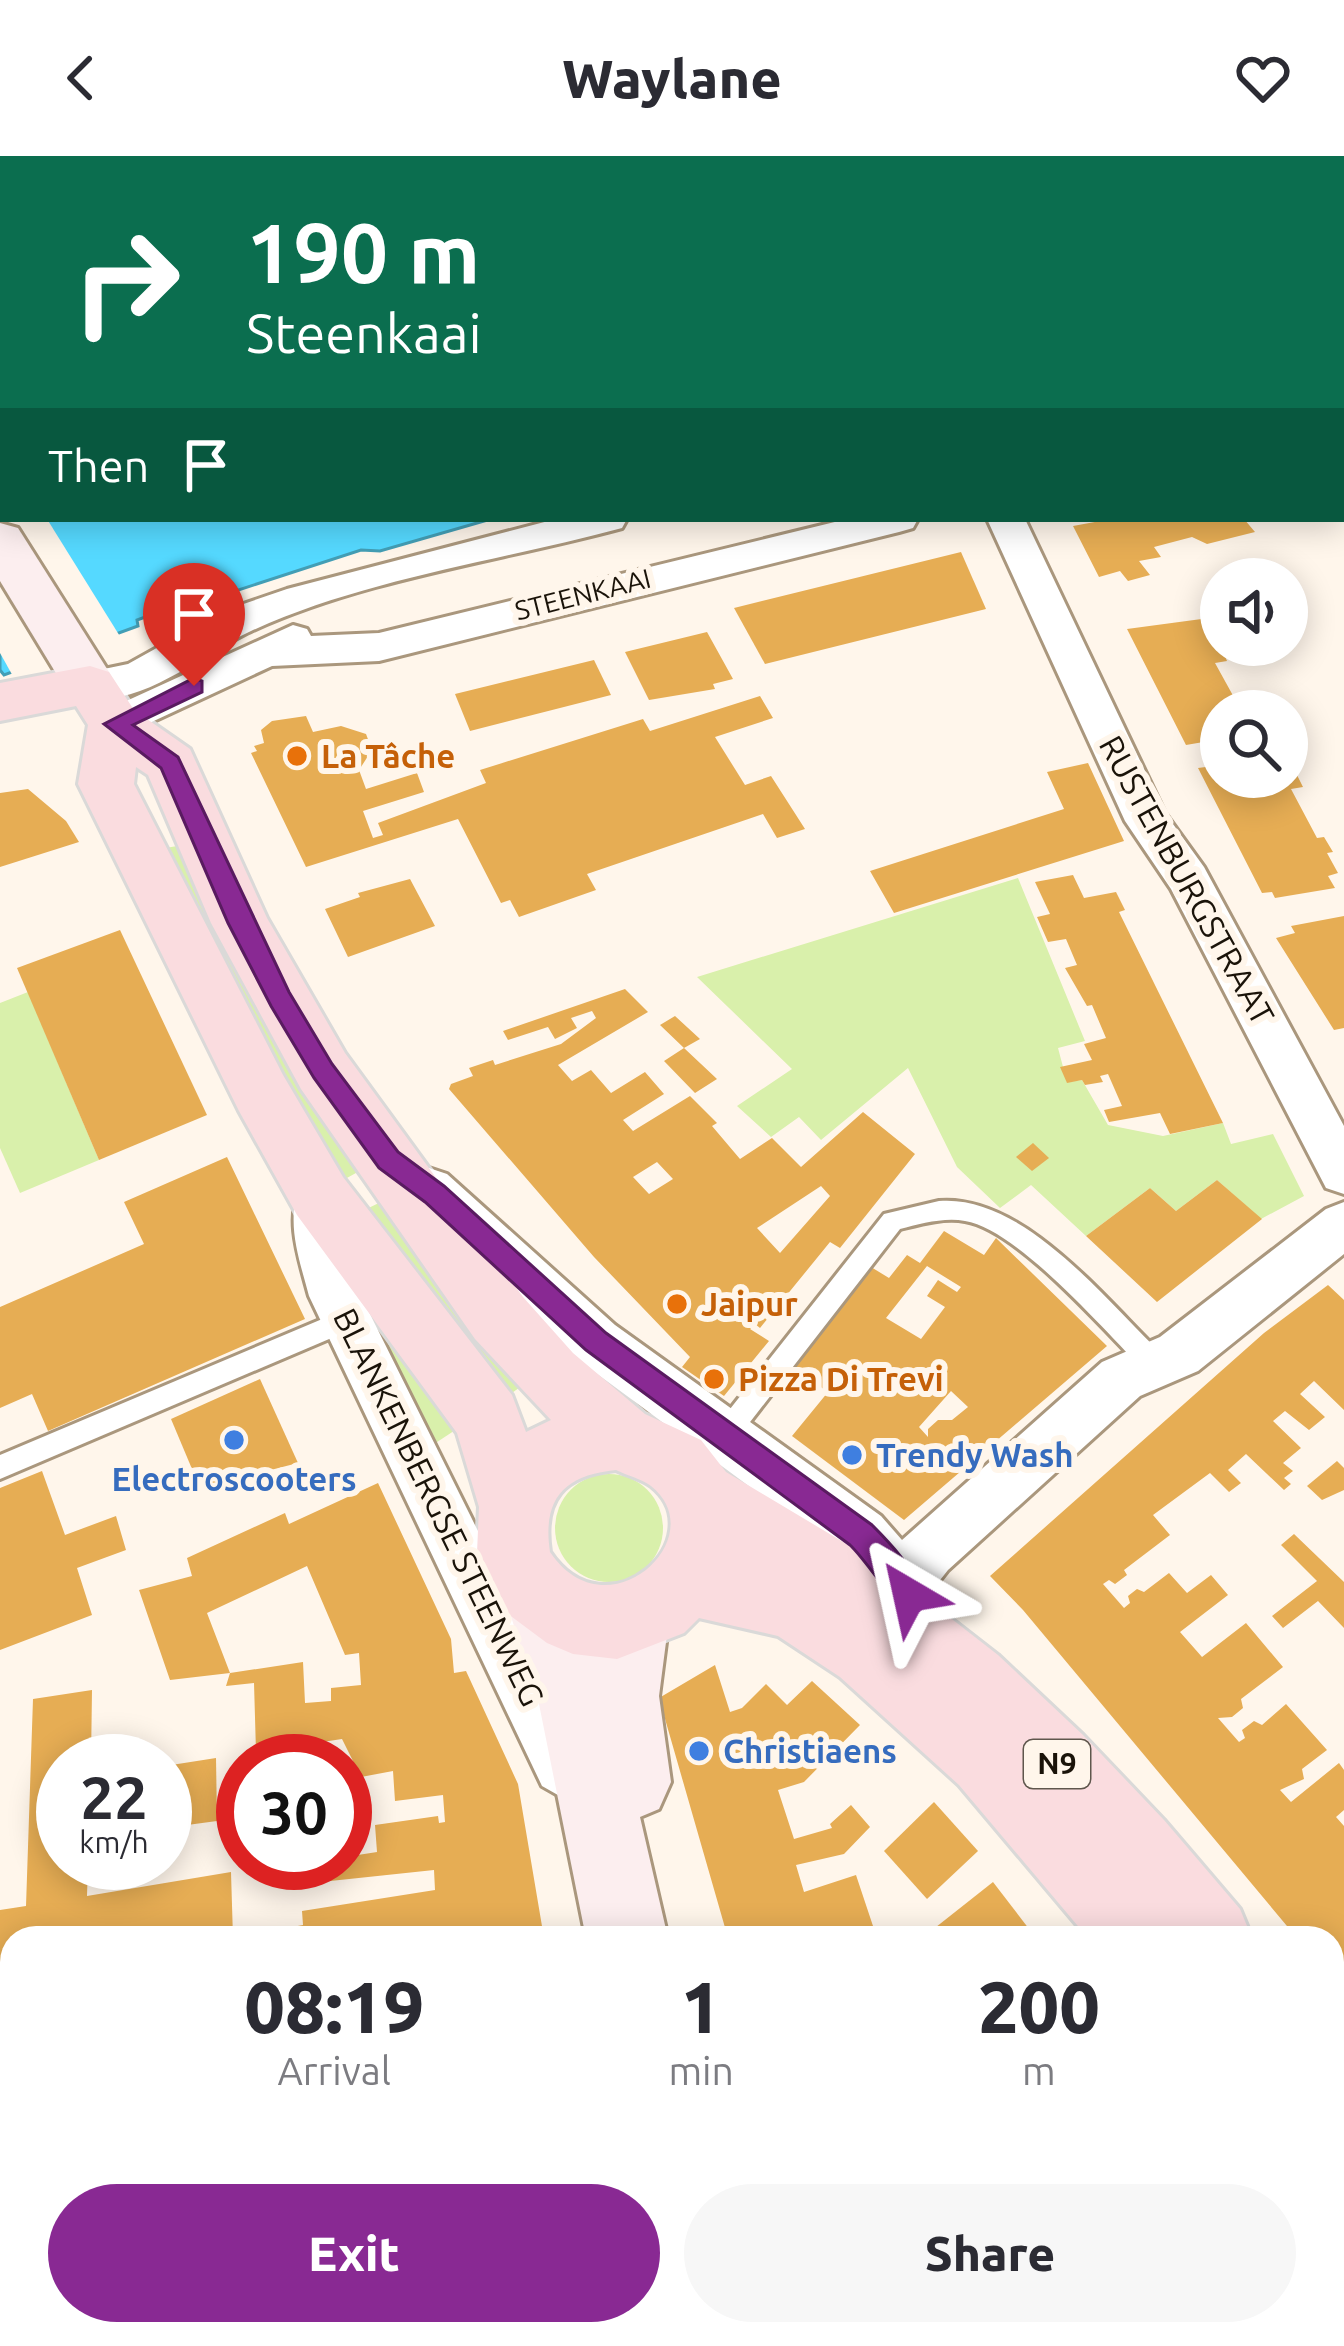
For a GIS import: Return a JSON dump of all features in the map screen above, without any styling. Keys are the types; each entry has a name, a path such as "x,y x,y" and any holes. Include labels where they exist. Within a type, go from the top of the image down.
{"main road":[{"name":"N9","path":"0,540 93,690"},
{"path":"0,702 93,690"},
{"path":"0,744 93,690"},
{"name":"BLANKENBERGSE STEENWEG","path":"93,690 170,763 240,923 323,1071 354,1178 487,1418 515,1507"},
{"name":"BLANKENBERGSE STEENWEG","path":"354,1178 499,1318 549,1375 620,1437"},
{"name":"BLANKENBERGSE STEENWEG","path":"625,1926 577,1704 543,1600 523,1576 512,1547 515,1507 524,1483 549,1456 583,1440 620,1437 654,1446 682,1467 713,1466"},
{"name":"N9","path":"713,1466 813,1561 902,1611 1117,1824 1201,1926"},
{"path":"646,1926 621,1696 661,1600 703,1554 713,1466"},
{"name":"BLANKENBERGSE STEENWEG","path":"543,1600 585,1621 661,1600"},
{"name":"N9","path":"661,1600 794,1604 866,1651 986,1758 1131,1926"}],"street":[{"name":"STEENKAAI","path":"93,690 138,676 238,621 302,599 390,572 597,522"},
{"name":"STEENKAAI","path":"93,690 265,652 379,647 887,522"},
{"name":"RUSTENBURGSTRAAT","path":"1007,522 1147,821 1188,879 1344,1173"},
{"name":"STEENKAAI","path":"265,652 497,548"},
{"name":"BLANKENBERGSE STEENWEG","path":"600,1801 563,1765 346,1320 318,1231 354,1178 435,1194 596,1342 713,1466"},
{"path":"902,1611 946,1534 1121,1379 1179,1354 1344,1224"}],"lane":[{"path":"713,1466 892,1220 934,1211 969,1211 1006,1224 1155,1364"},
{"path":"0,1467 346,1320"}],"green space":[{"path":"177,846 238,977 295,1073 365,1168 327,1189 160,849"},
{"path":"1018,878 1085,1041 1058,1048 1067,1082 1082,1080 1108,1125 1163,1136 1223,1123 1231,1144 1273,1134 1304,1196 1261,1219 1217,1180 1176,1211 1150,1188 1086,1236 1031,1185 1000,1208 957,1167 908,1068 821,1140 799,1117 771,1137 737,1106 792,1069 697,977"},
{"path":"28,992 99,1160 20,1193 0,1148 0,1003"},
{"path":"387,1199 530,1380 495,1405 348,1218"},
{"path":"364,1286 469,1421 428,1448 350,1294"},
{"path":"609,1474 630,1478 647,1490 659,1507 663,1528 659,1549 647,1566 630,1578 609,1582 588,1578 571,1566 559,1549 555,1528 559,1507 571,1490 588,1478"}],"water":[{"path":"481,522 380,551 361,550 214,598 210,593 137,620 138,626 4,675 0,670 0,524"}],"pier":[{"path":"0,522 49,522 121,638 14,678 0,653"}],"building":[{"path":"1247,522 1255,532 1207,544 1192,537 1154,547 1161,557 1139,561 1150,575 1128,581 1120,571 1099,577 1073,526"},
{"path":"961,552 986,609 765,664 734,608"},
{"path":"1200,619 1200,666 1217,666 1230,690 1200,690 1200,743 1186,745 1127,629"},
{"path":"707,632 733,679 713,684 715,689 649,700 625,652"},
{"path":"594,660 611,695 470,731 455,694"},
{"path":"760,696 773,718 715,737 745,785 771,776 805,829 777,838 763,814 587,874 596,890 519,917 510,900 501,903 458,819 306,867 251,753 257,751 254,746 264,743 261,730 272,721 306,716 313,732 341,726 366,734 372,750 359,770 366,789 417,773 424,792 363,811 373,838 383,835 378,823 486,783 480,770 643,719 650,731"},
{"path":"1088,763 1124,841 894,913 870,871 1064,809 1047,772"},
{"path":"28,789 66,821 79,842 0,867 0,793"},
{"path":"1213,798 1296,798 1317,838 1324,837 1333,852 1327,853 1338,873 1328,876 1335,888 1275,898 1272,892 1262,893"},
{"path":"1073,875 1084,898 1116,892 1125,910 1119,912 1223,1123 1170,1134 1160,1113 1109,1122 1104,1110 1122,1106 1108,1074 1100,1076 1103,1082 1067,1083 1060,1067 1092,1060 1084,1044 1106,1038 1092,1005 1087,1006 1065,968 1077,965 1066,939 1048,942 1037,917 1050,914 1035,882"},
{"path":"410,879 435,926 348,957 325,909 360,897 358,893"},
{"path":"1344,916 1344,1028 1334,1030 1276,938 1295,933 1291,926"},
{"path":"120,930 207,1115 99,1160 17,968"},
{"path":"625,989 648,1012 558,1065 572,1081 591,1070 611,1093 645,1072 664,1094 623,1120 633,1131 690,1096 717,1123 712,1126 740,1159 772,1138 801,1167 863,1112 915,1154 840,1248 830,1242 760,1328 755,1324 750,1329 769,1341 724,1396 682,1367 690,1357 594,1257 449,1089 473,1076 469,1068 493,1060 495,1065 561,1044 596,1018 592,1011 571,1018 577,1028 555,1039 548,1027 508,1040 503,1031","holes":["657,1162 673,1179 649,1194 633,1177","821,1186 830,1196 780,1253 757,1228"]},
{"path":"675,1016 700,1039 684,1048 660,1025"},
{"path":"684,1048 717,1079 695,1093 664,1061"},
{"path":"1033,1143 1049,1158 1032,1171 1016,1157"},
{"path":"227,1157 305,1319 48,1431 32,1394 0,1408 0,1307 144,1244 124,1202"},
{"path":"1217,1180 1262,1219 1157,1302 1086,1236 1150,1188 1176,1211"},
{"path":"944,1231 984,1255 996,1238 1107,1346 904,1520 792,1436 828,1392 790,1366 871,1267 889,1278 907,1255 920,1263","holes":["927,1266 961,1287 957,1292 938,1280 927,1296 945,1307 921,1339 886,1318","951,1391 968,1407 952,1420 938,1420 928,1429 928,1437 919,1427"]},
{"path":"1328,1285 1344,1300 1344,1410 1314,1381 1300,1394 1325,1417 1309,1430 1285,1411 1273,1421 1301,1448 1283,1463 1293,1471 1284,1478 1291,1484 1284,1490 1246,1454 1228,1470 1241,1483 1229,1492 1210,1473 1153,1515 1170,1535 1124,1570 1127,1575 1115,1584 1109,1580 1103,1584 1124,1608 1137,1589 1144,1592 1169,1573 1187,1593 1211,1575 1228,1595 1180,1632 1202,1657 1246,1623 1283,1667 1241,1699 1243,1708 1232,1717 1218,1718 1239,1742 1245,1738 1242,1730 1254,1721 1262,1725 1286,1704 1327,1750 1302,1769 1304,1779 1280,1790 1291,1802 1339,1763 1344,1770 1344,1810 1336,1817 1344,1826 1344,1926 1287,1926 990,1576 1264,1333"},
{"name":"Electroscooters","path":"260,1379 298,1463 200,1488 171,1419"},
{"path":"1337,1461 1344,1468 1344,1490 1322,1500 1307,1486"},
{"path":"42,1471 65,1535 116,1516 126,1550 77,1568 92,1615 0,1650 0,1488"},
{"path":"378,1483 451,1639 454,1673 466,1671 518,1784 542,1926 298,1926 303,1925 302,1911 435,1890 434,1870 372,1877 372,1853 377,1852 375,1825 438,1816 439,1823 445,1822 443,1795 395,1801 393,1771 372,1775 372,1734 255,1734 254,1683 226,1686 230,1673 170,1680 139,1590 192,1576 187,1558 285,1513 289,1524","holes":["307,1566 345,1655 359,1653 361,1685 331,1688 331,1701 305,1703 303,1662 230,1673 207,1613"]},
{"path":"1294,1534 1344,1582 1344,1628 1318,1601 1283,1628 1272,1616 1317,1581 1281,1545"},
{"path":"715,1665 730,1712 742,1708 766,1684 787,1705 812,1681 860,1725 804,1782 778,1790 794,1839 832,1828 830,1824 851,1805 870,1827 844,1854 796,1865 804,1892 856,1875 873,1926 725,1926 659,1698"},
{"path":"92,1690 91,1734 36,1734 36,1890 87,1890 87,1896 123,1890 192,1890 192,1878 216,1874 216,1890 232,1890 233,1926 0,1926 0,1910 26,1906 33,1699"},
{"path":"216,1758 216,1821 192,1824 192,1762"},
{"path":"934,1802 978,1851 927,1899 884,1851"},
{"path":"993,1882 1027,1926 937,1926"}],"place":[{"name":"La Tâche","path":"297,756"},
{"name":"Jaipur","path":"677,1304"},
{"name":"Pizza Di Trevi","path":"714,1379"},
{"name":"Electroscooters","path":"234,1440"},
{"name":"Trendy Wash","path":"852,1455"},
{"name":"Christiaens","path":"699,1751"}],"route":[{"path":"194,686 115,724 170,763 240,923 280,999 323,1071 388,1160 435,1194 596,1342 834,1512 888,1562 909,1595"}]}
